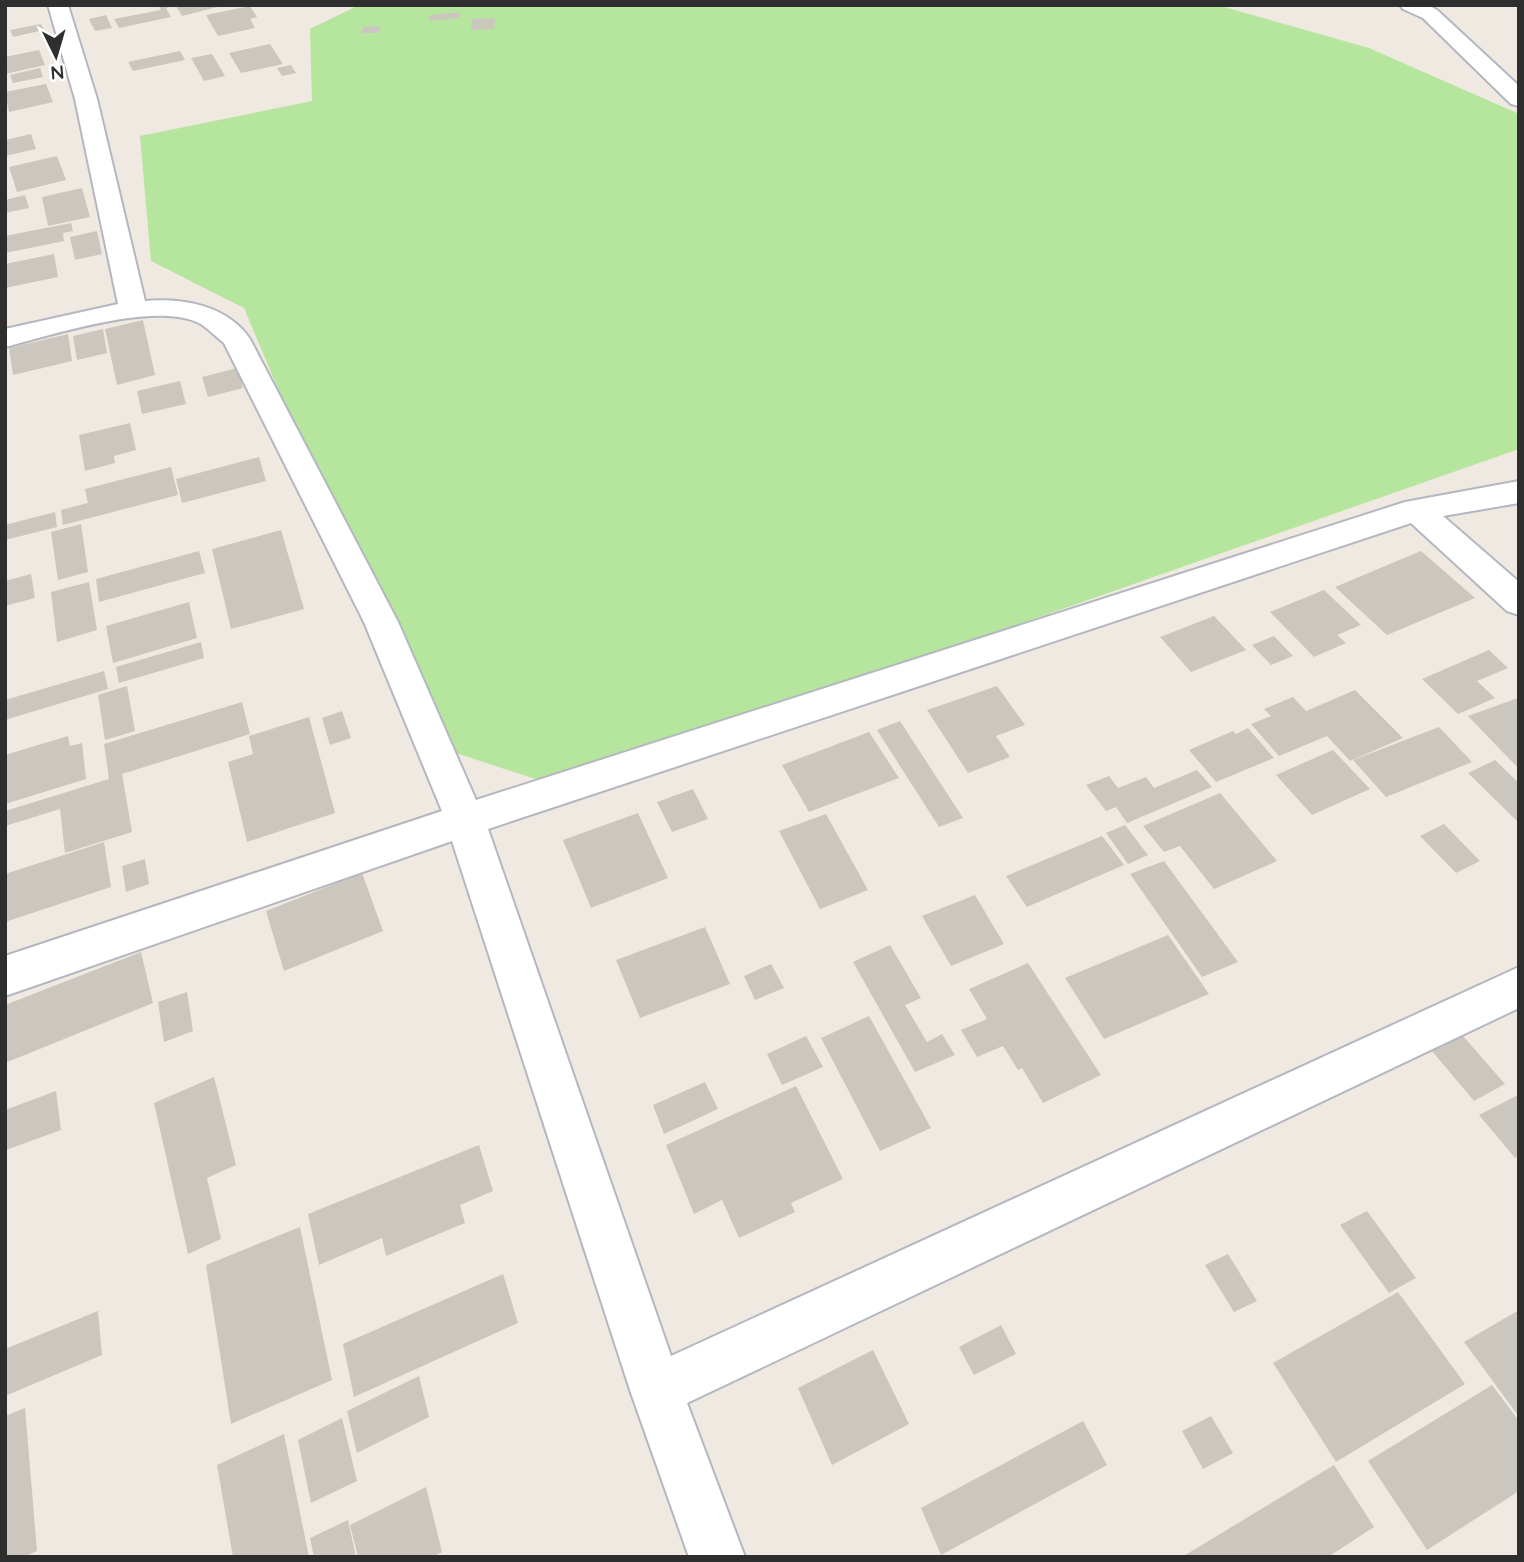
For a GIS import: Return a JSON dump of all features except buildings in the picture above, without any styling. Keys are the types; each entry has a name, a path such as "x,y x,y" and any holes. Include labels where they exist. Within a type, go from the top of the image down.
{"street":[{"path":"58,5 86,99 133,310"},
{"path":"1410,5 1430,14 1519,99"},
{"path":"5,338 133,310 176,307 208,316 236,339 381,622 465,820 656,1390 717,1557"},
{"path":"5,976 465,820 1416,510 1519,492"},
{"path":"1416,510 1519,602"},
{"path":"656,1390 1519,987"}],"green space":[{"path":"359,5 1217,5 1369,48 1519,114 1519,449 557,786 428,744 244,308 151,261 140,136 312,101 310,29"}]}
